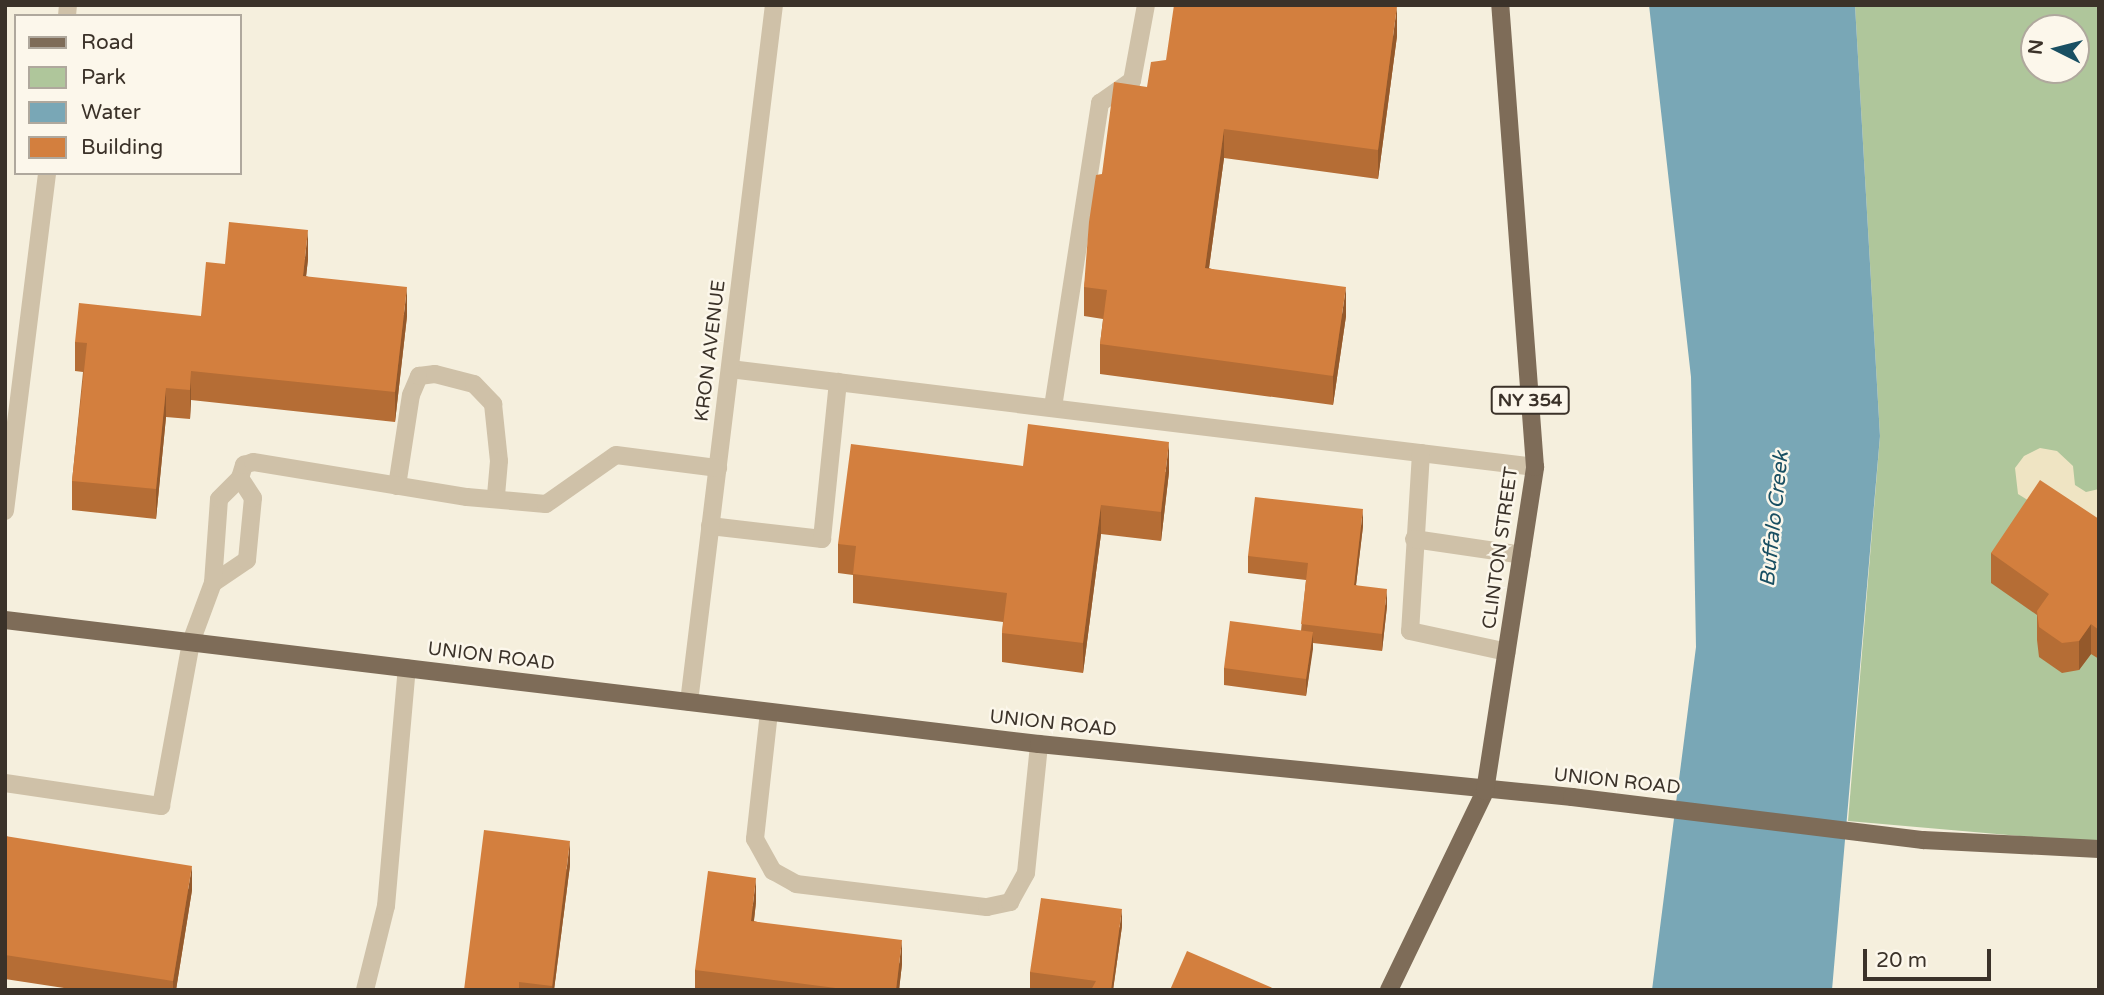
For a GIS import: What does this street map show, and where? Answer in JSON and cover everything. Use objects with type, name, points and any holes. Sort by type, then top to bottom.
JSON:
[{"type":"main road","name":"CLINTON STREET","points":[[1389,990],[1485,791],[1535,467],[1500,5]]},
{"type":"main road","name":"UNION ROAD","points":[[5,620],[1039,744],[1485,791],[1572,797],[1923,840],[2099,849]]},
{"type":"street","name":"KRON AVENUE","points":[[689,702],[774,5]]},
{"type":"street","points":[[1053,407],[1100,103],[1132,81],[1146,5]]},
{"type":"street","points":[[5,511],[47,175]]},
{"type":"street","points":[[730,369],[1053,407],[1283,440],[1535,467]]},
{"type":"street","points":[[397,486],[411,395],[419,376],[435,374],[474,384],[493,404],[499,461],[496,499]]},
{"type":"street","points":[[710,526],[822,539],[838,382]]},
{"type":"street","points":[[1421,453],[1410,631],[1507,652]]},
{"type":"street","points":[[5,783],[161,806],[191,642],[214,583],[219,499],[240,478],[244,465],[253,462],[397,486],[546,504],[616,455],[718,468]]},
{"type":"street","points":[[214,583],[247,560],[253,498],[240,478]]},
{"type":"street","points":[[1414,539],[1522,555]]},
{"type":"street","points":[[365,990],[386,906],[407,668]]},
{"type":"street","points":[[769,712],[755,839],[774,871],[796,884],[988,907],[1010,902],[1026,873],[1039,744]]},
{"type":"green space","points":[[1855,5],[2099,5],[2099,843],[1848,821],[1880,436]]},
{"type":"shaded area","points":[[2040,448],[2057,451],[2073,466],[2075,485],[2086,492],[2099,489],[2099,544],[2018,494],[2015,468],[2024,456]]},
{"type":"water","name":"Buffalo Creek","points":[[1649,5],[1855,5],[1880,436],[1832,990],[1652,990],[1696,647],[1691,377]]},
{"type":"building","points":[[1174,5],[1397,6],[1378,150],[1224,129],[1205,268],[1346,287],[1333,376],[1100,344],[1107,290],[1084,287],[1089,222],[1096,175],[1102,174],[1114,82],[1147,87],[1151,62],[1166,60]]},
{"type":"building","points":[[229,222],[308,230],[303,276],[407,287],[395,392],[191,371],[190,390],[166,388],[156,489],[72,481],[87,343],[75,342],[79,303],[201,316],[206,262],[225,264]]},
{"type":"building","points":[[1028,424],[1169,442],[1161,512],[1101,505],[1083,643],[1002,633],[1007,593],[853,574],[856,546],[838,544],[851,444],[1023,466]]},
{"type":"building","points":[[2040,480],[2099,519],[2099,630],[2091,624],[2079,641],[2062,643],[2039,627],[2037,611],[2049,594],[1991,553]]},
{"type":"building","points":[[1255,497],[1363,509],[1354,585],[1387,589],[1382,634],[1301,624],[1308,563],[1248,556]]},
{"type":"building","points":[[1230,621],[1313,632],[1306,679],[1224,668]]},
{"type":"building","points":[[484,830],[570,841],[552,986],[519,982],[519,990],[464,990]]},
{"type":"building","points":[[5,836],[192,866],[173,981],[5,955]]},
{"type":"building","points":[[708,871],[756,878],[751,921],[902,940],[896,990],[851,990],[695,970]]},
{"type":"building","points":[[1041,898],[1122,909],[1111,990],[1091,990],[1096,981],[1030,972]]},
{"type":"building","points":[[1187,951],[1277,990],[1170,990]]}]
